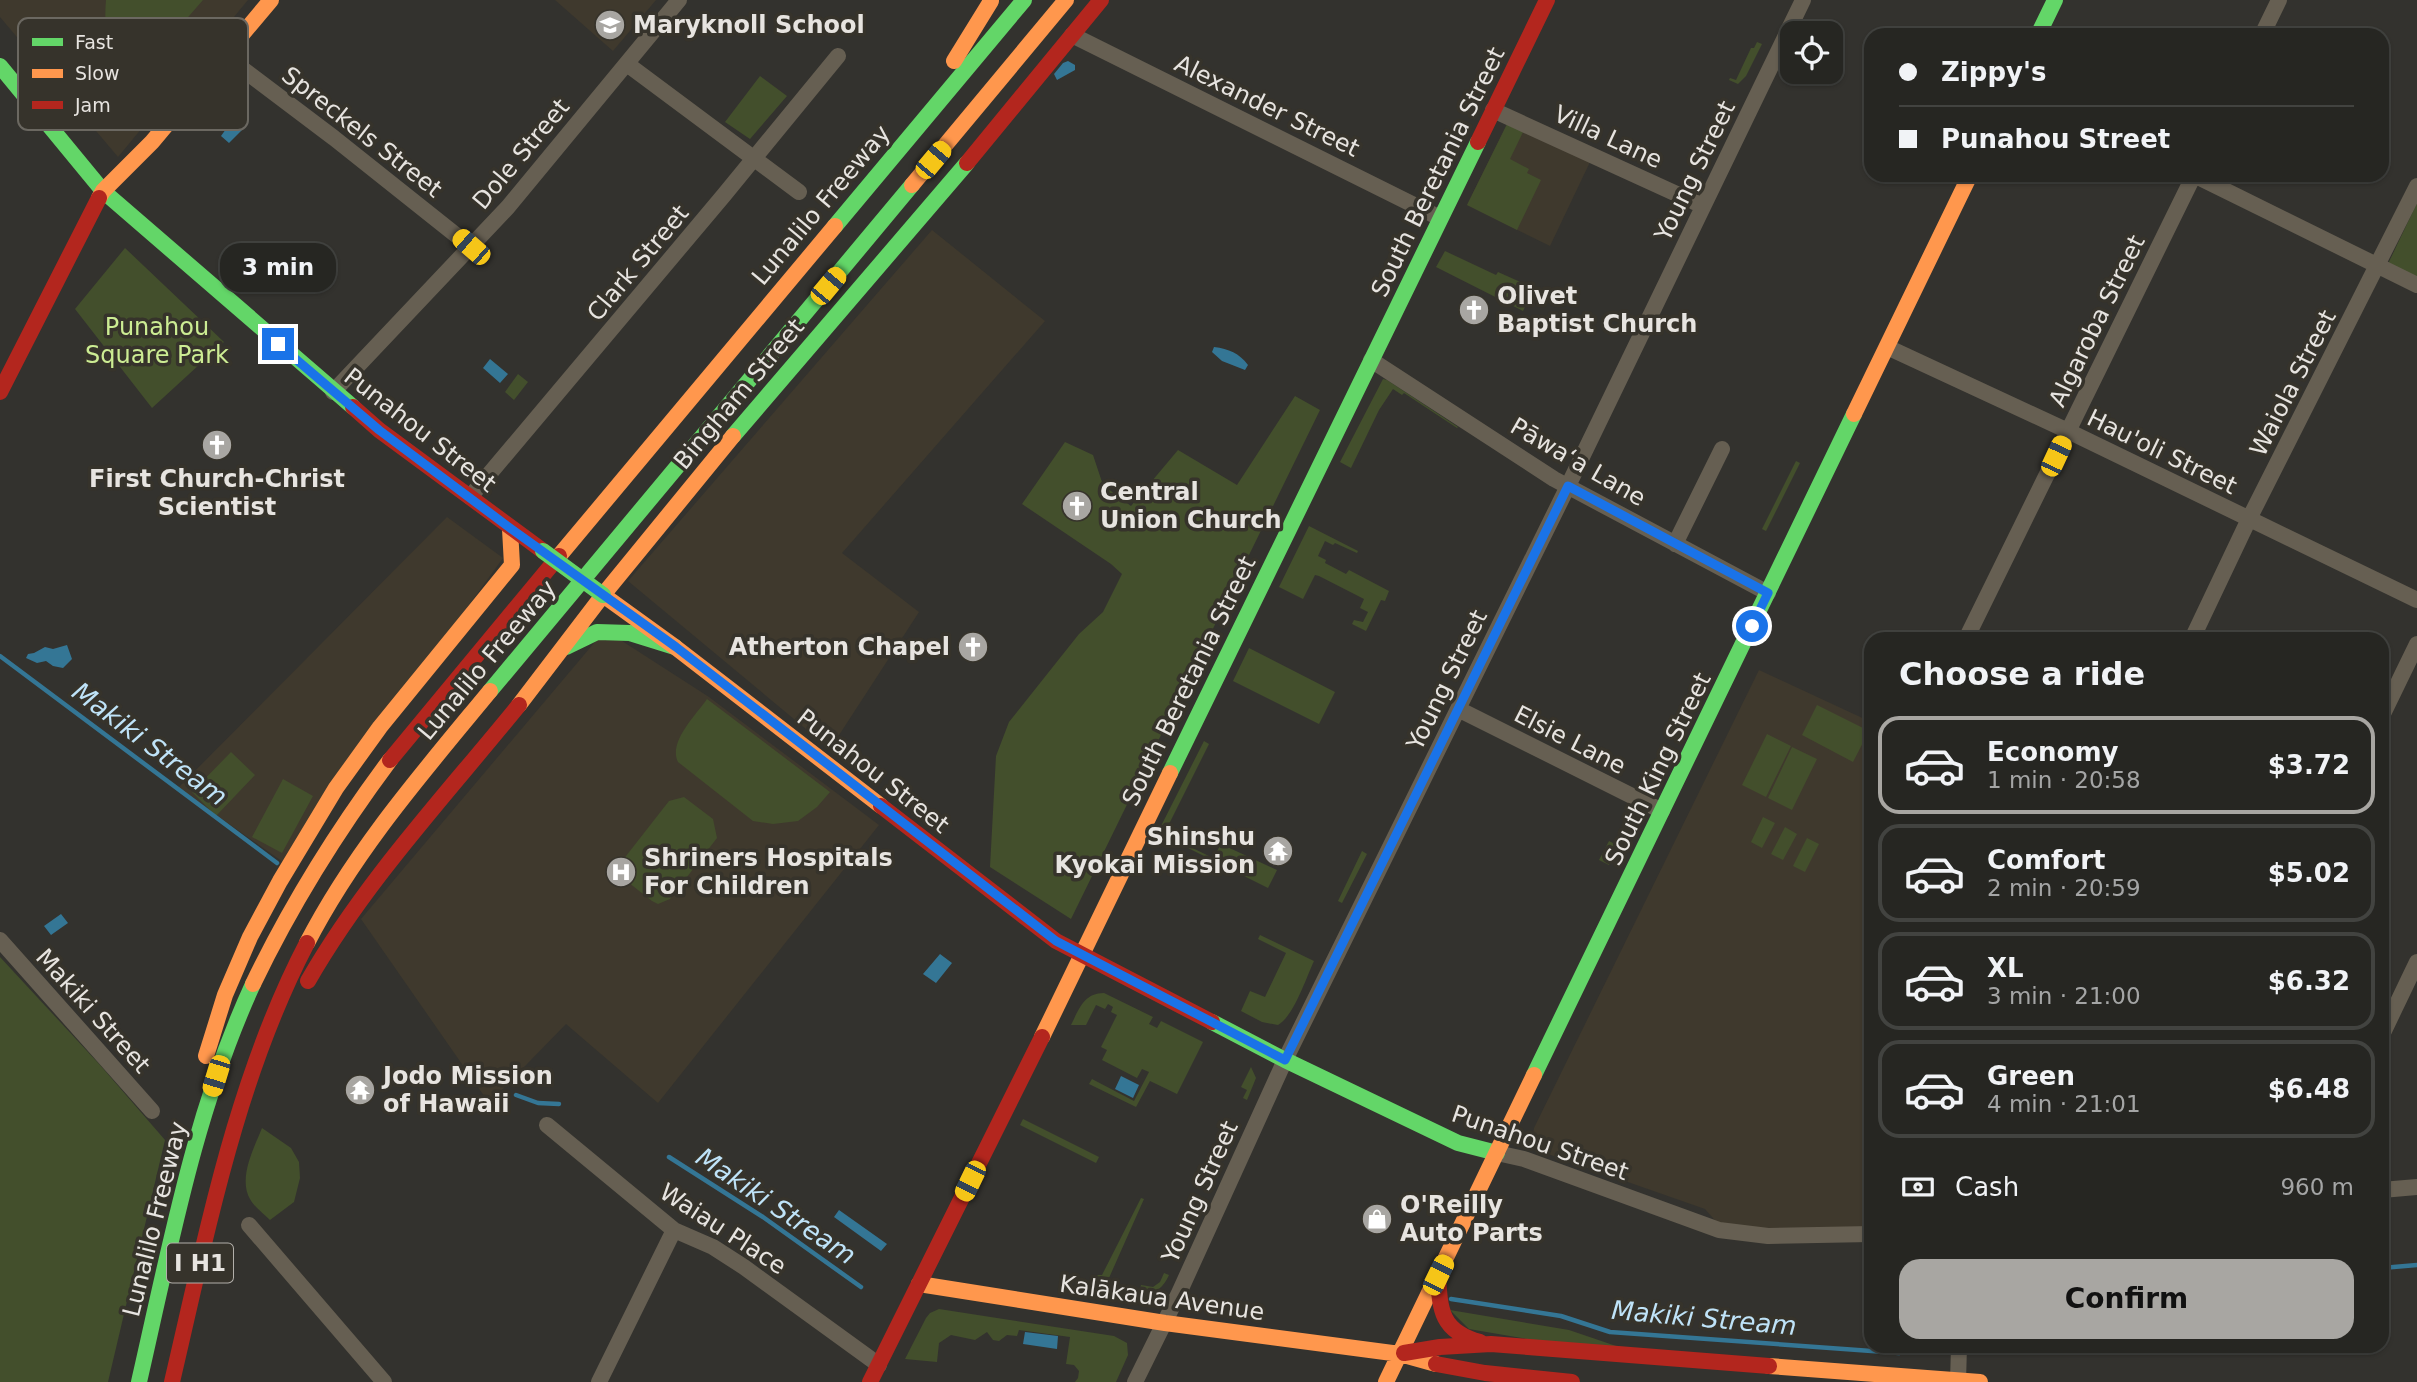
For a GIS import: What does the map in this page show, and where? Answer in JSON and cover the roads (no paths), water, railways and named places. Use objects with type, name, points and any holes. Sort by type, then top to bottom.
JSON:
[{"type":"main road","points":[[248,27],[271,0]]},
{"type":"main road","points":[[886,162],[964,46],[991,0]]},
{"type":"main road","name":"Lunalilo Freeway","points":[[139,1382],[190,1167],[216,1076],[251,989],[293,904],[344,823],[417,726],[1024,0]]},
{"type":"main road","name":"Lunalilo Freeway","points":[[172,1382],[228,1144],[260,1049],[281,997],[322,914],[348,871],[408,790],[1066,0]]},
{"type":"main road","name":"Bingham Street","points":[[228,1144],[299,998],[326,949],[378,874],[566,647],[603,595],[726,444],[991,135],[1101,0]]},
{"type":"main road","name":"South Beretania Street","points":[[870,1382],[1547,0]]},
{"type":"main road","points":[[2041,28],[2055,0]]},
{"type":"main road","name":"Punahou Street","points":[[0,66],[18,88]]},
{"type":"main road","name":"Punahou Street","points":[[53,130],[103,191],[379,430],[676,647],[1056,941],[1285,1060],[1458,1143],[1497,1153]]},
{"type":"main road","points":[[0,391],[103,191],[162,130]]},
{"type":"main road","name":"South King Street","points":[[1386,1382],[1967,182]]},
{"type":"main road","points":[[190,1167],[206,1055],[221,1002],[242,951],[282,875],[361,751],[477,613],[512,565],[510,528]]},
{"type":"main road","points":[[566,647],[597,632],[630,633],[676,647]]},
{"type":"main road","points":[[1438,1275],[1441,1312],[1449,1327],[1465,1339],[1491,1344]]},
{"type":"main road","name":"Kalākaua Avenue","points":[[919,1284],[1165,1323],[1399,1354],[1435,1365],[1496,1375],[1572,1382]]},
{"type":"main road","name":"Kalākaua Avenue","points":[[1399,1354],[1440,1347],[1491,1344],[1980,1382]]},
{"type":"main road","points":[[1445,1382],[1496,1375]]},
{"type":"street","name":"Dole Street","points":[[333,392],[508,207],[679,0]]},
{"type":"street","name":"Young Street","points":[[1135,1382],[1165,1323],[1285,1060],[1568,486],[1803,0]]},
{"type":"street","points":[[2265,28],[2279,0]]},
{"type":"street","name":"Alexander Street","points":[[1072,35],[1440,218]]},
{"type":"street","name":"Clark Street","points":[[470,497],[838,56]]},
{"type":"street","points":[[628,64],[799,192]]},
{"type":"street","name":"Spreckels Street","points":[[248,73],[471,247]]},
{"type":"street","name":"Villa Lane","points":[[1493,110],[1703,206]]},
{"type":"street","name":"Algaroba Street","points":[[1970,632],[2191,182]]},
{"type":"street","points":[[2208,182],[2417,285]]},
{"type":"street","name":"Waiola Street","points":[[2195,632],[2249,519],[2417,186]]},
{"type":"street","name":"Hau'oli Street","points":[[1887,347],[2068,431],[2417,600]]},
{"type":"street","name":"Pāwaʻa Lane","points":[[1371,360],[1568,486],[1768,593]]},
{"type":"street","points":[[1675,544],[1722,449]]},
{"type":"street","points":[[2389,702],[2417,644]]},
{"type":"street","name":"Elsie Lane","points":[[1458,709],[1662,811]]},
{"type":"street","name":"Makiki Street","points":[[0,940],[152,1111]]},
{"type":"street","points":[[2389,1020],[2417,962]]},
{"type":"street","name":"Waiau Place","points":[[547,1125],[674,1230],[724,1254],[879,1365]]},
{"type":"street","name":"Punahou Street","points":[[1497,1153],[1524,1159],[1718,1230],[1758,1235],[1864,1234]]},
{"type":"street","points":[[2389,1189],[2417,1187]]},
{"type":"street","points":[[249,1225],[384,1382]]},
{"type":"street","points":[[599,1382],[674,1230]]},
{"type":"street","points":[[1958,1381],[1959,1353]]},
{"type":"water","points":[[1068,61],[1075,65],[1075,70],[1057,80],[1054,74]]},
{"type":"water","points":[[225,130],[242,130],[229,143],[221,136]]},
{"type":"water","points":[[1214,347],[1237,355],[1248,365],[1245,370],[1222,361],[1212,352]]},
{"type":"water","points":[[490,359],[508,374],[500,383],[483,368]]},
{"type":"water","points":[[67,645],[72,659],[63,668],[46,661],[37,663],[26,658],[28,654],[45,647],[53,649]]},
{"type":"water","points":[[61,914],[68,923],[51,935],[44,926]]},
{"type":"water","points":[[940,954],[952,963],[936,983],[923,974]]},
{"type":"water","points":[[1121,1076],[1139,1085],[1133,1098],[1115,1089]]},
{"type":"water","points":[[839,1210],[887,1244],[881,1251],[834,1217]]},
{"type":"water","points":[[1025,1332],[1058,1336],[1057,1349],[1023,1344]]},
{"type":"waterway","name":"Makiki Stream","points":[[0,656],[277,863]]},
{"type":"waterway","name":"Makiki Stream","points":[[516,1095],[538,1103],[559,1104]]},
{"type":"waterway","name":"Makiki Stream","points":[[669,1157],[763,1217],[861,1287]]},
{"type":"waterway","name":"Makiki Stream","points":[[2389,1267],[2417,1265]]},
{"type":"waterway","name":"Makiki Stream","points":[[1451,1299],[1561,1316],[1610,1332],[1864,1350]]},
{"type":"place","name":"Maryknoll School","points":[[610,25]]},
{"type":"place","name":"Olivet Baptist Church","points":[[1474,310]]},
{"type":"place","name":"First Church-Christ Scientist","points":[[217,445]]},
{"type":"place","name":"Central Union Church","points":[[1077,506]]},
{"type":"place","name":"Atherton Chapel","points":[[973,647]]},
{"type":"place","name":"Shinshu Kyokai Mission","points":[[1278,851]]},
{"type":"place","name":"Shriners Hospitals For Children","points":[[621,872]]},
{"type":"place","name":"Jodo Mission of Hawaii","points":[[360,1090]]},
{"type":"place","name":"O'Reilly Auto Parts","points":[[1377,1219]]},
{"type":"park label","name":"Punahou Square Park","points":[[157,341]]}]
